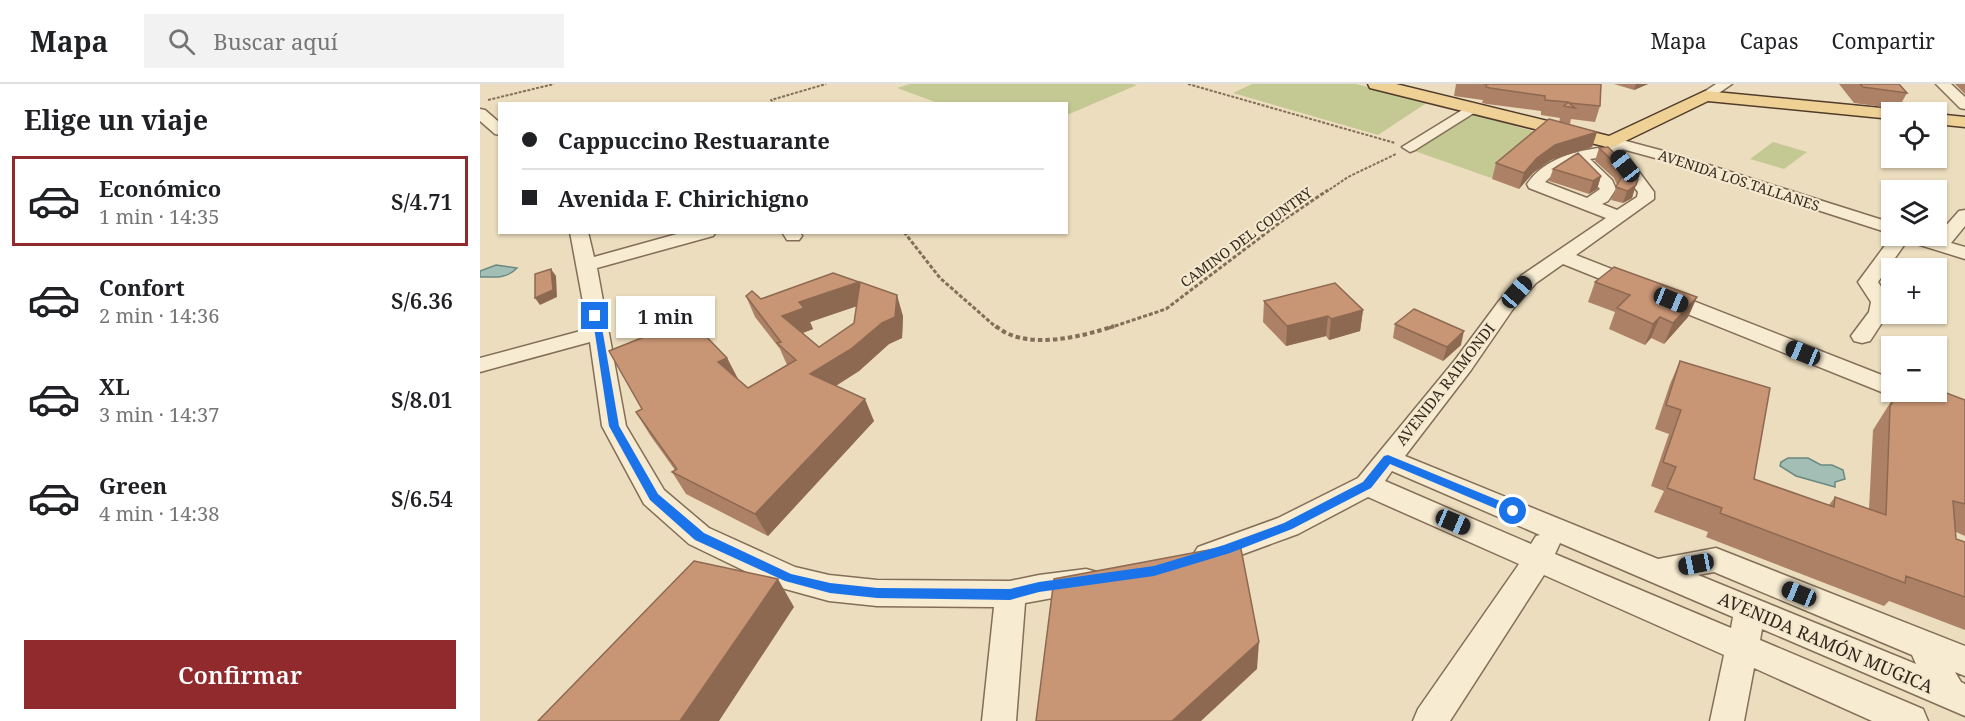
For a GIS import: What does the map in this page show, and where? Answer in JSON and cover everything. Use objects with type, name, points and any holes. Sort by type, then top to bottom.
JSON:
[{"type":"main road","name":"AVENIDA LOS TALLANES","points":[[1376,84],[1613,146]]},
{"type":"main road","points":[[1613,146],[1705,96],[1881,113]]},
{"type":"main road","points":[[1947,120],[1965,122]]},
{"type":"street","points":[[1705,96],[1725,84]]},
{"type":"street","points":[[1944,84],[1965,105]]},
{"type":"street","points":[[1410,147],[1472,108]]},
{"type":"street","points":[[480,113],[498,129]]},
{"type":"street","points":[[1613,146],[1550,169],[1535,184],[1619,217]]},
{"type":"street","name":"AVENIDA RAIMONDI","points":[[1367,485],[1528,279],[1645,199],[1646,192],[1613,146]]},
{"type":"street","name":"AVENIDA LOS TALLANES","points":[[1613,146],[1665,156],[1881,225]]},
{"type":"street","points":[[1579,157],[1606,184],[1608,189],[1602,197],[1588,205]]},
{"type":"street","points":[[1947,237],[1965,215]]},
{"type":"street","points":[[579,234],[587,265],[614,426],[654,497],[699,536],[789,578],[830,588],[877,593],[1010,594],[1039,587],[1114,577]]},
{"type":"street","points":[[587,265],[700,234]]},
{"type":"street","points":[[1862,336],[1879,312],[1881,302],[1868,282],[1894,246]]},
{"type":"street","points":[[1943,246],[1965,253]]},
{"type":"street","points":[[1560,256],[1881,384]]},
{"type":"street","points":[[480,364],[598,333]]},
{"type":"street","name":"AVENIDA RAMÓN MUGICA","points":[[1388,459],[1957,696]]},
{"type":"street","points":[[1185,562],[1288,526],[1367,485],[1911,721]]},
{"type":"street","points":[[1430,721],[1539,558],[1555,529]]},
{"type":"street","points":[[1657,571],[1716,560],[1965,661]]},
{"type":"street","points":[[999,721],[1000,680],[1009,624],[1010,594]]},
{"type":"street","points":[[1726,721],[1750,610]]},
{"type":"street","points":[[1923,645],[1957,696]]},
{"type":"path","points":[[480,102],[554,84]]},
{"type":"path","points":[[774,102],[771,100],[826,84]]},
{"type":"path","points":[[1188,84],[1410,147]]},
{"type":"path","name":"CAMINO DEL COUNTRY","points":[[906,234],[940,278],[1002,332],[1036,340],[1082,336],[1166,309],[1282,220],[1348,177],[1410,147]]},
{"type":"green space","points":[[910,84],[1137,85],[1068,115],[1068,102],[935,102],[897,88]]},
{"type":"green space","points":[[1252,84],[1356,84],[1428,102],[1378,135],[1233,93]]},
{"type":"green space","points":[[1469,113],[1543,134],[1491,178],[1409,149]]},
{"type":"green space","points":[[1773,142],[1807,152],[1784,169],[1750,159]]},
{"type":"water","points":[[496,265],[517,268],[505,276],[480,277],[480,271]]},
{"type":"water","points":[[1788,458],[1808,458],[1821,465],[1832,465],[1843,470],[1845,479],[1835,482],[1835,487],[1796,476],[1780,466],[1781,462]]},
{"type":"building","points":[[1487,84],[1601,84],[1600,106],[1569,103],[1575,108],[1564,106],[1568,102],[1545,100],[1545,96],[1490,88],[1486,87]]},
{"type":"building","points":[[1860,84],[1899,84],[1907,93],[1863,87]]},
{"type":"building","points":[[1549,119],[1597,132],[1555,145],[1537,158],[1524,173],[1496,163]]},
{"type":"building","points":[[1608,147],[1638,179],[1636,185],[1627,191],[1616,187],[1622,176],[1618,166],[1599,148]]},
{"type":"building","points":[[1578,153],[1601,176],[1593,181],[1553,169]]},
{"type":"building","points":[[1614,267],[1697,297],[1673,323],[1660,317],[1653,324],[1617,308],[1630,295],[1595,282]]},
{"type":"building","points":[[551,269],[553,290],[535,298],[535,274]]},
{"type":"building","points":[[833,273],[859,282],[799,302],[804,308],[782,316],[819,347],[854,323],[860,282],[897,295],[895,317],[882,323],[851,349],[810,374],[865,399],[755,514],[672,472],[677,469],[636,412],[642,409],[609,351],[689,319],[727,358],[718,362],[748,388],[796,360],[777,343],[781,342],[746,296],[752,291],[761,299]]},
{"type":"building","points":[[1335,283],[1363,310],[1331,319],[1328,316],[1287,326],[1264,301]]},
{"type":"building","points":[[1414,309],[1464,331],[1447,347],[1395,324]]},
{"type":"building","points":[[1680,361],[1770,388],[1754,479],[1834,507],[1835,497],[1886,515],[1890,406],[1893,402],[1947,402],[1947,393],[1965,400],[1965,504],[1953,501],[1956,539],[1965,542],[1965,597],[1906,576],[1905,583],[1720,513],[1722,508],[1667,488],[1676,467],[1663,462],[1681,410],[1666,405]]},
{"type":"building","points":[[1240,544],[1259,642],[1172,721],[1036,721],[1054,579]]},
{"type":"building","points":[[694,561],[778,579],[680,721],[538,721]]},
{"type":"route","points":[[595,316],[614,426],[654,497],[699,536],[789,578],[830,588],[877,593],[1010,594],[1039,587],[1154,571],[1226,549],[1288,526],[1367,485],[1388,459],[1513,511]]}]
